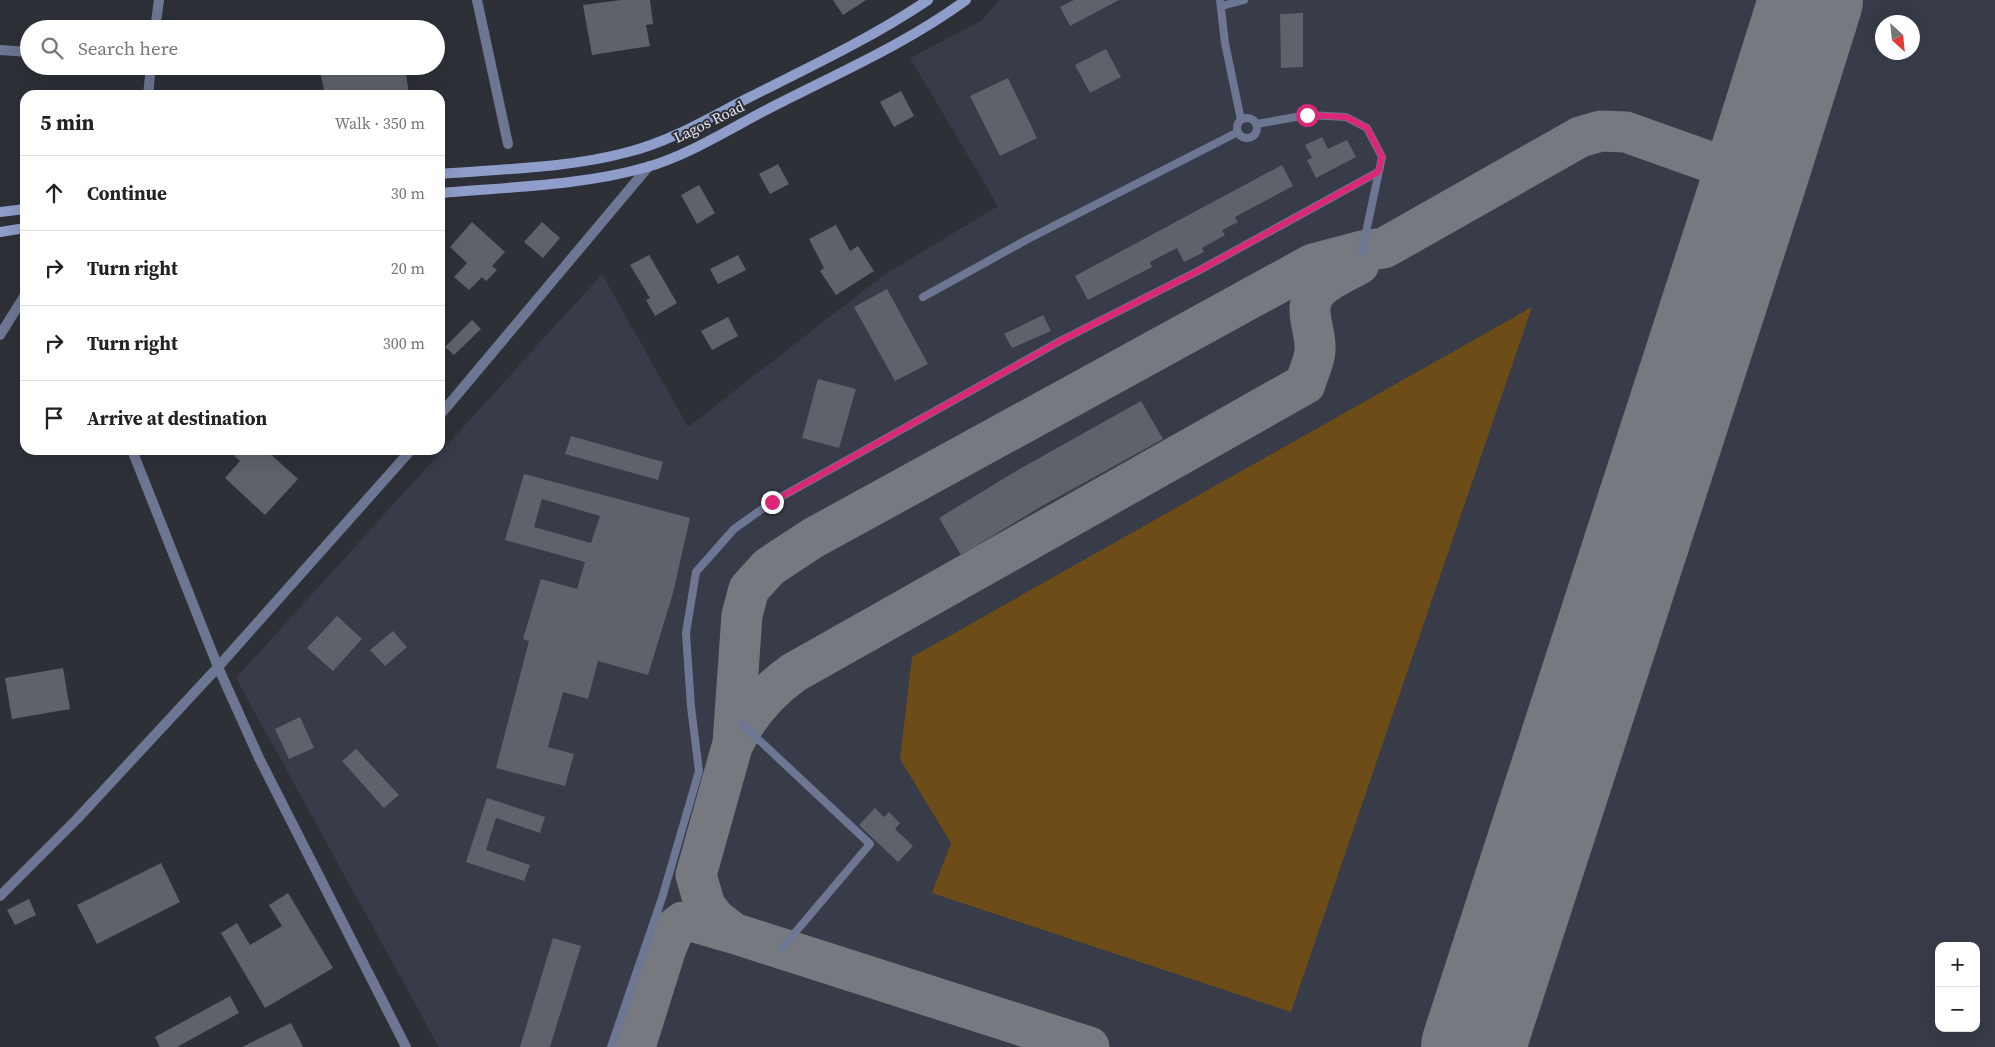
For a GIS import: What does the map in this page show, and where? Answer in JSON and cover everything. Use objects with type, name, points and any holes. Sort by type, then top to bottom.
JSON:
[{"type":"main road","name":"Lagos Road","points":[[445,174],[568,162],[628,152],[648,146],[702,121],[886,26],[928,0]]},
{"type":"main road","name":"Lagos Road","points":[[445,193],[591,178],[649,166],[694,147],[877,53],[947,14],[966,0]]},
{"type":"main road","points":[[0,212],[20,210]]},
{"type":"main road","points":[[0,232],[20,229]]},
{"type":"street","points":[[156,20],[159,0]]},
{"type":"street","points":[[477,0],[508,144]]},
{"type":"street","points":[[0,50],[20,51]]},
{"type":"street","points":[[148,90],[149,75]]},
{"type":"street","points":[[445,409],[649,166]]},
{"type":"street","points":[[0,334],[20,303]]},
{"type":"street","points":[[134,455],[218,666],[259,758],[406,1047]]},
{"type":"street","points":[[0,896],[76,819],[218,666],[407,455]]},
{"type":"lane","points":[[1244,0],[1221,3],[1225,42],[1241,120],[1237,127],[1238,132],[1244,138],[1249,138],[1256,133],[1257,124]]},
{"type":"lane","points":[[1257,124],[1307,115],[1346,117],[1367,128],[1382,157],[1362,251]]},
{"type":"lane","points":[[1241,120],[1250,118],[1257,124]]},
{"type":"lane","points":[[922,297],[1028,239],[1238,132]]},
{"type":"lane","points":[[611,1047],[662,898],[699,771],[690,707],[686,632],[696,572],[721,543],[734,529],[772,502],[1060,341],[1198,271],[1378,172]]},
{"type":"lane","points":[[742,724],[870,844],[782,948]]},
{"type":"shaded area","points":[[1000,0],[1995,0],[1995,1047],[439,1047],[236,678],[438,455],[445,455],[445,447],[602,274],[688,427],[881,277],[998,206],[910,58],[981,21]]},
{"type":"shaded area","points":[[1532,307],[1291,1012],[932,893],[951,843],[900,759],[912,657]]},
{"type":"building","points":[[621,0],[650,0],[653,24],[646,25],[650,46],[592,55],[583,5]]},
{"type":"building","points":[[833,0],[866,0],[843,15]]},
{"type":"building","points":[[1074,0],[1119,0],[1070,26],[1060,7]]},
{"type":"building","points":[[1303,13],[1303,67],[1281,68],[1280,14]]},
{"type":"building","points":[[1106,49],[1121,77],[1090,93],[1075,65]]},
{"type":"building","points":[[321,75],[406,75],[408,90],[324,90]]},
{"type":"building","points":[[1008,78],[1037,138],[1000,156],[970,96]]},
{"type":"building","points":[[901,91],[914,116],[894,127],[880,102]]},
{"type":"building","points":[[1322,137],[1328,149],[1347,140],[1356,157],[1316,178],[1307,160],[1312,158],[1305,145]]},
{"type":"building","points":[[778,164],[789,184],[770,194],[759,174]]},
{"type":"building","points":[[1282,165],[1293,186],[1235,217],[1238,222],[1222,230],[1225,235],[1202,248],[1204,252],[1184,262],[1177,248],[1150,262],[1152,267],[1088,300],[1075,276]]},
{"type":"building","points":[[699,185],[715,213],[697,224],[681,195]]},
{"type":"building","points":[[472,222],[505,252],[492,266],[497,270],[486,281],[482,277],[469,290],[454,277],[467,263],[450,247]]},
{"type":"building","points":[[542,222],[560,238],[543,258],[524,242]]},
{"type":"building","points":[[836,225],[850,251],[858,246],[874,271],[836,295],[820,271],[824,268],[809,239]]},
{"type":"building","points":[[649,255],[677,303],[655,316],[646,300],[650,298],[630,265]]},
{"type":"building","points":[[738,255],[746,270],[718,284],[710,269]]},
{"type":"building","points":[[887,289],[928,364],[895,381],[854,307]]},
{"type":"building","points":[[1043,315],[1051,331],[1012,348],[1004,334]]},
{"type":"building","points":[[728,317],[738,336],[712,350],[701,331]]},
{"type":"building","points":[[472,320],[481,329],[454,355],[445,347]]},
{"type":"building","points":[[818,379],[856,389],[839,448],[802,438]]},
{"type":"building","points":[[1141,401],[1163,439],[1042,506],[961,555],[939,518],[1016,471]]},
{"type":"building","points":[[571,436],[663,462],[658,480],[565,454]]},
{"type":"building","points":[[272,455],[298,479],[265,515],[225,478],[240,461],[234,456]]},
{"type":"building","points":[[524,474],[690,518],[673,593],[648,675],[598,661],[588,699],[563,692],[548,747],[574,754],[565,786],[496,768],[529,641],[523,639],[541,579],[577,589],[585,562],[505,540]],"holes":[[[542,499],[600,516],[591,543],[534,527]]]},
{"type":"building","points":[[337,616],[362,639],[333,671],[307,648]]},
{"type":"building","points":[[393,631],[407,647],[385,666],[370,650]]},
{"type":"building","points":[[63,668],[70,709],[12,719],[5,678]]},
{"type":"building","points":[[300,717],[314,748],[289,759],[275,729]]},
{"type":"building","points":[[356,749],[399,795],[384,808],[342,761]]},
{"type":"building","points":[[487,798],[545,817],[540,833],[496,818],[486,850],[530,865],[524,881],[466,862]]},
{"type":"building","points":[[875,808],[884,817],[889,812],[900,823],[895,829],[913,846],[898,862],[859,825]]},
{"type":"building","points":[[161,863],[180,902],[97,944],[77,905]]},
{"type":"building","points":[[288,893],[333,968],[265,1008],[221,933],[237,923],[250,945],[282,926],[269,905]]},
{"type":"building","points":[[29,899],[36,915],[15,925],[7,910]]},
{"type":"building","points":[[553,938],[581,946],[550,1047],[520,1047]]},
{"type":"building","points":[[230,996],[239,1013],[177,1047],[160,1047],[155,1037]]},
{"type":"building","points":[[291,1023],[303,1047],[242,1047]]},
{"type":"taxiway","points":[[1089,1047],[733,933],[715,919],[705,906],[696,875],[733,743],[742,615],[749,589],[769,567],[813,538],[1313,264],[1362,251],[1384,248],[1580,137],[1601,131],[1626,132],[1755,178]]},
{"type":"taxiway","points":[[734,742],[745,722],[759,704],[793,673],[1305,384],[1315,351],[1310,310],[1313,295],[1328,281],[1359,264]]},
{"type":"taxiway","points":[[635,1047],[666,948],[674,929],[683,922],[695,922],[733,933]]},
{"type":"taxiway","points":[[1475,1047],[1476,1038]]},
{"type":"runway","points":[[1473,1047],[1811,0]]},
{"type":"route","points":[[772,502],[1060,341],[1198,271],[1378,172],[1382,157],[1367,128],[1346,117],[1307,115]]}]
